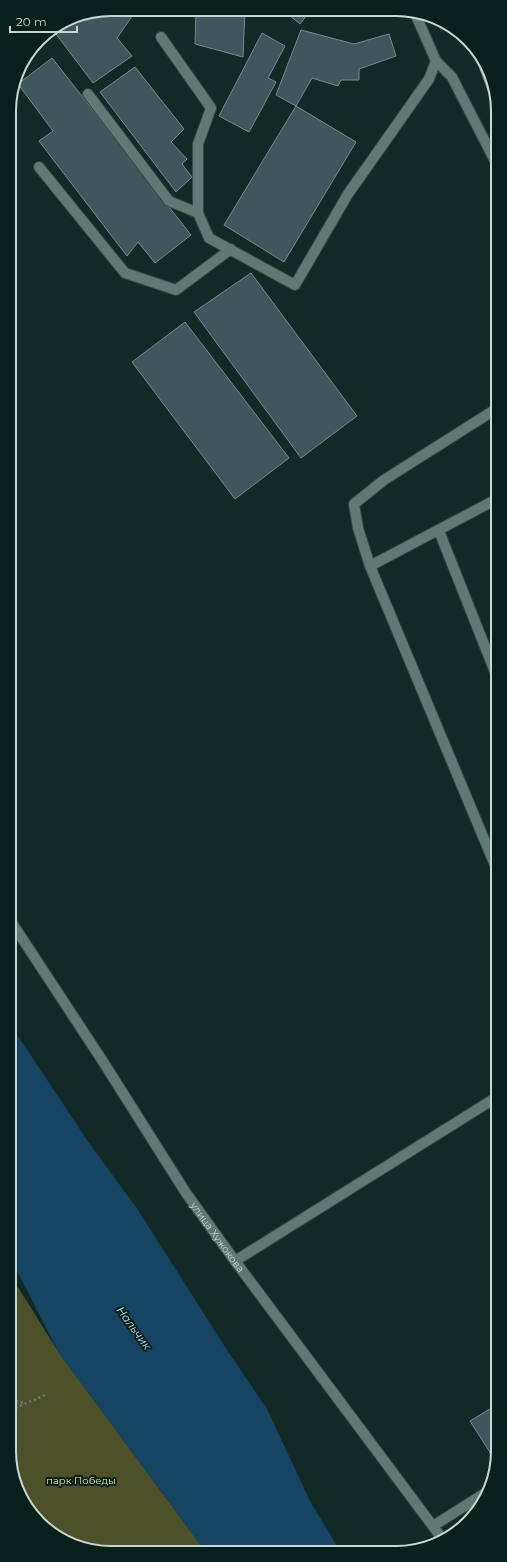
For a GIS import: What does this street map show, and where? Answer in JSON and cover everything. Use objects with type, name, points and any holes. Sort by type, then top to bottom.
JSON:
[{"type":"street","points":[[417,19],[436,61],[452,77],[491,153]]},
{"type":"street","points":[[161,37],[211,108],[198,144],[198,213],[209,238],[295,285],[348,194],[429,80],[436,61]]},
{"type":"street","points":[[88,94],[169,201],[198,213]]},
{"type":"street","points":[[39,167],[125,273],[176,290],[231,250]]},
{"type":"street","points":[[491,412],[384,480],[354,504],[358,528],[370,566],[491,856]]},
{"type":"street","points":[[370,566],[491,502]]},
{"type":"street","points":[[439,531],[491,662]]},
{"type":"street","name":"улица Хужокова","points":[[16,929],[186,1193],[440,1535]]},
{"type":"street","points":[[235,1261],[491,1101]]},
{"type":"street","points":[[433,1526],[478,1497]]},
{"type":"path","points":[[16,1408],[47,1394]]},
{"type":"path","points":[[16,1401],[25,1403]]},
{"type":"green space","name":"парк Победы","points":[[16,1284],[59,1353],[201,1546],[105,1546],[92,1544],[80,1541],[63,1533],[44,1518],[36,1509],[23,1487],[19,1476],[16,1457]]},
{"type":"water","name":"Нальчик","points":[[16,1033],[89,1143],[136,1207],[227,1350],[267,1409],[310,1501],[337,1546],[201,1546],[59,1353],[16,1269]]},
{"type":"building","points":[[105,16],[132,16],[117,38],[132,56],[93,83],[56,34],[75,23],[92,18]]},
{"type":"building","points":[[196,16],[245,16],[243,57],[195,44]]},
{"type":"building","points":[[290,16],[306,16],[300,24]]},
{"type":"building","points":[[301,30],[354,44],[389,34],[396,56],[359,69],[359,80],[341,80],[338,86],[312,78],[296,106],[276,95]]},
{"type":"building","points":[[262,33],[285,46],[268,78],[276,82],[249,132],[219,116]]},
{"type":"building","points":[[52,58],[191,235],[155,263],[138,242],[127,256],[39,141],[53,131],[19,86],[20,82]]},
{"type":"building","points":[[478,64],[486,80],[489,94]]},
{"type":"building","points":[[135,67],[184,129],[171,142],[187,159],[182,164],[192,177],[176,192],[100,92]]},
{"type":"building","points":[[296,106],[356,142],[284,262],[224,225]]},
{"type":"building","points":[[251,273],[357,416],[301,458],[194,312]]},
{"type":"building","points":[[185,322],[289,458],[235,499],[132,362]]},
{"type":"building","points":[[491,1408],[491,1454],[470,1421]]}]
